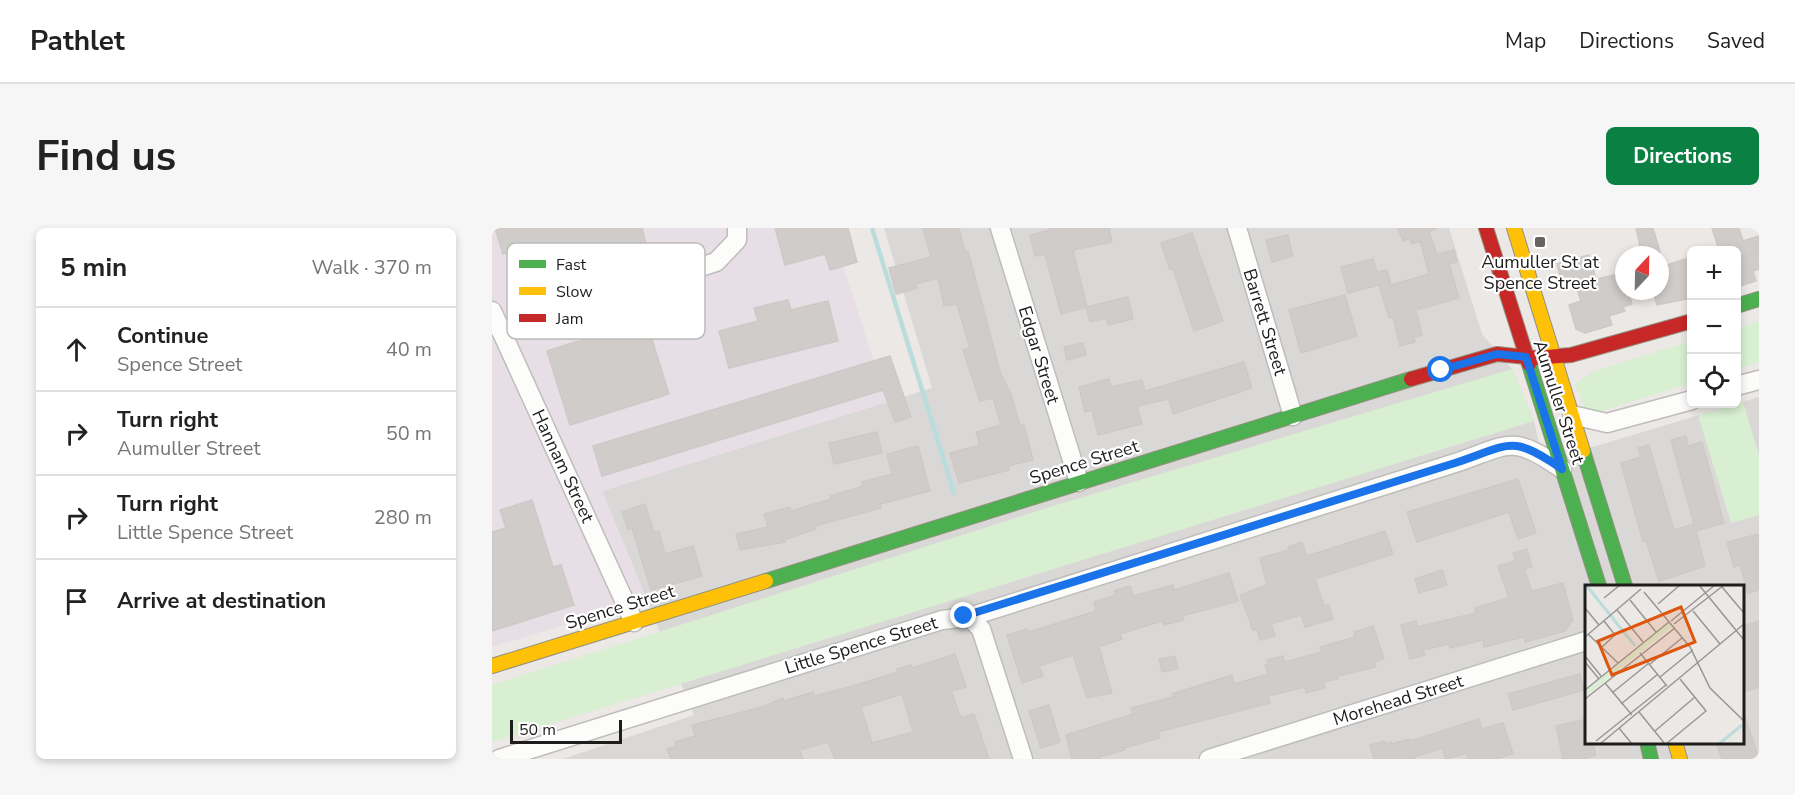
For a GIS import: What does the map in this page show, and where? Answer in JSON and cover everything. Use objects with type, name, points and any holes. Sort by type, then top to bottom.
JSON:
[{"type":"street","points":[[705,266],[716,262],[737,240],[737,228]]},
{"type":"street","name":"Edgar Street","points":[[999,228],[1079,482]]},
{"type":"street","name":"Barrett Street","points":[[1237,228],[1293,416]]},
{"type":"street","name":"Aumuller Street","points":[[1486,228],[1599,585]]},
{"type":"street","name":"Aumuller Street","points":[[1514,228],[1625,585]]},
{"type":"street","points":[[1741,305],[1759,299]]},
{"type":"street","name":"Hannam Street","points":[[492,311],[634,622]]},
{"type":"street","name":"Spence Street","points":[[492,666],[1497,354],[1555,357],[1627,341],[1687,323]]},
{"type":"street","points":[[501,331],[507,329]]},
{"type":"street","points":[[1741,385],[1759,380]]},
{"type":"street","points":[[1572,415],[1607,423],[1687,401]]},
{"type":"street","points":[[1586,458],[1592,440],[1607,423]]},
{"type":"street","name":"Little Spence Street","points":[[499,759],[942,620],[969,617],[1462,461],[1502,445],[1519,445],[1530,448],[1562,469]]},
{"type":"street","points":[[969,617],[981,629],[1023,759]]},
{"type":"street","name":"Morehead Street","points":[[1209,759],[1585,642]]},
{"type":"street","points":[[1648,744],[1652,759]]},
{"type":"street","points":[[1676,744],[1680,759]]},
{"type":"shaded area","points":[[492,228],[831,228],[887,402],[602,491],[647,600],[492,647]]},
{"type":"shaded area","points":[[884,228],[1449,228],[1482,334],[1512,369],[1534,421],[1543,462],[1722,408],[1741,408],[1741,402],[1759,397],[1759,759],[563,759],[694,715],[602,491],[932,388]]},
{"type":"green space","points":[[1759,321],[1759,362],[1741,368],[1741,354],[1741,327]]},
{"type":"green space","points":[[1687,342],[1687,384],[1588,415],[1575,384],[1594,371]]},
{"type":"green space","points":[[1512,369],[1534,421],[492,742],[492,685],[1053,506]]},
{"type":"green space","points":[[1743,402],[1759,455],[1759,515],[1731,523],[1698,415],[1722,408],[1741,408]]},
{"type":"building","points":[[495,228],[642,228],[646,243],[507,243],[507,253],[503,254]]},
{"type":"building","points":[[775,228],[848,228],[857,262],[830,270],[825,254],[785,265]]},
{"type":"building","points":[[923,228],[959,228],[965,252],[968,251],[1001,375],[1011,394],[1020,426],[1024,425],[1033,460],[1008,466],[1009,470],[959,483],[950,453],[980,445],[976,432],[1001,425],[993,398],[980,401],[963,350],[970,348],[957,304],[944,306],[938,278],[915,284],[917,288],[896,294],[889,268],[931,257]]},
{"type":"building","points":[[1049,228],[1109,228],[1112,242],[1073,250],[1087,307],[1061,314],[1045,254],[1035,256],[1030,235],[1050,230]]},
{"type":"building","points":[[1398,228],[1436,228],[1429,232],[1437,254],[1454,250],[1457,262],[1449,264],[1459,298],[1416,310],[1422,335],[1414,337],[1415,342],[1400,346],[1393,317],[1389,318],[1379,285],[1348,293],[1341,267],[1373,259],[1377,272],[1387,270],[1391,285],[1429,274],[1420,241],[1412,244],[1410,239],[1403,241]]},
{"type":"building","points":[[1636,228],[1653,228],[1658,246],[1640,246]]},
{"type":"building","points":[[1712,228],[1739,228],[1743,241],[1759,236],[1759,269],[1753,271],[1756,281],[1741,286],[1741,246],[1718,246]]},
{"type":"building","points":[[1192,233],[1223,321],[1194,331],[1173,269],[1170,270],[1161,243]]},
{"type":"building","points":[[1288,235],[1293,256],[1272,262],[1266,240]]},
{"type":"building","points":[[1589,255],[1596,279],[1615,275],[1615,300],[1631,300],[1632,304],[1623,307],[1625,311],[1609,316],[1612,325],[1585,333],[1576,329],[1569,305],[1581,301],[1574,280],[1562,283],[1557,264]]},
{"type":"building","points":[[1687,259],[1687,299],[1657,305],[1656,300],[1669,300],[1669,264]]},
{"type":"building","points":[[1345,295],[1357,336],[1301,353],[1289,310]]},
{"type":"building","points":[[1128,297],[1133,319],[1108,325],[1106,318],[1090,322],[1086,307]]},
{"type":"building","points":[[788,300],[791,310],[828,301],[838,341],[729,368],[719,331],[758,321],[754,308]]},
{"type":"building","points":[[585,339],[652,339],[669,394],[570,425],[547,351]]},
{"type":"building","points":[[1083,343],[1086,355],[1067,360],[1064,347]]},
{"type":"building","points":[[890,356],[911,417],[895,422],[883,390],[602,476],[593,446]]},
{"type":"building","points":[[1244,362],[1252,388],[1173,414],[1169,399],[1137,406],[1142,424],[1098,435],[1092,410],[1085,412],[1079,387],[1109,379],[1111,387],[1142,380],[1145,391]]},
{"type":"building","points":[[877,432],[882,453],[834,464],[829,443]]},
{"type":"building","points":[[1686,436],[1688,446],[1702,442],[1724,523],[1696,531],[1705,566],[1659,581],[1646,541],[1643,542],[1621,463],[1641,457],[1638,448],[1649,445],[1674,530],[1694,524],[1671,440]]},
{"type":"building","points":[[918,446],[930,491],[880,504],[881,508],[815,526],[816,529],[784,540],[785,542],[740,550],[736,534],[768,527],[764,514],[790,507],[791,511],[831,499],[830,496],[863,486],[862,482],[892,474],[887,454]]},
{"type":"building","points":[[1518,479],[1536,533],[1518,539],[1509,512],[1417,542],[1407,512]]},
{"type":"building","points":[[532,500],[553,567],[561,565],[574,605],[492,631],[492,532],[506,528],[500,510]]},
{"type":"building","points":[[645,504],[654,532],[659,531],[665,554],[693,546],[702,576],[651,590],[632,528],[628,530],[622,512]]},
{"type":"building","points":[[1385,531],[1393,554],[1315,579],[1324,606],[1329,605],[1333,619],[1305,627],[1301,615],[1271,624],[1275,636],[1260,640],[1257,629],[1253,630],[1240,595],[1267,585],[1260,558],[1289,550],[1288,547],[1302,542],[1307,556]]},
{"type":"building","points":[[1759,534],[1759,590],[1748,593],[1740,565],[1734,567],[1727,542]]},
{"type":"building","points":[[1527,549],[1532,567],[1524,569],[1532,591],[1563,583],[1573,620],[1565,631],[1525,642],[1524,637],[1484,647],[1483,640],[1450,648],[1449,644],[1423,650],[1425,655],[1410,659],[1401,625],[1416,621],[1417,627],[1476,613],[1475,608],[1509,598],[1498,566],[1516,561],[1513,553]]},
{"type":"building","points":[[1442,570],[1447,585],[1419,593],[1415,579]]},
{"type":"building","points":[[1229,573],[1238,601],[1182,616],[1184,620],[1164,625],[1162,621],[1120,634],[1122,639],[1099,647],[1112,693],[1087,698],[1073,655],[1039,666],[1043,676],[1022,683],[1007,635],[1027,629],[1029,632],[1096,611],[1094,602],[1116,595],[1114,591],[1130,586],[1133,596],[1173,585],[1174,590]]},
{"type":"building","points":[[1759,621],[1759,687],[1744,692],[1744,626]]},
{"type":"building","points":[[1373,626],[1384,659],[1374,662],[1376,667],[1323,682],[1325,688],[1306,693],[1305,687],[1268,696],[1270,703],[1158,732],[1160,738],[1124,748],[1125,750],[1100,757],[1100,759],[1072,759],[1066,735],[1133,714],[1131,708],[1173,697],[1172,694],[1232,675],[1234,684],[1268,674],[1265,665],[1269,665],[1267,660],[1283,656],[1284,661],[1289,661],[1321,652],[1320,647],[1355,637],[1354,632]]},
{"type":"building","points":[[955,654],[966,687],[951,691],[961,718],[974,714],[989,759],[835,759],[828,742],[800,750],[803,759],[671,759],[667,749],[676,746],[675,742],[695,736],[692,725],[762,707],[783,698],[784,701],[813,692],[814,696],[898,672],[897,669],[911,665],[912,668]],"holes":[[[902,694],[913,732],[872,743],[861,707]]]},
{"type":"building","points":[[1175,656],[1178,669],[1162,672],[1159,659]]},
{"type":"building","points":[[1580,674],[1584,690],[1513,710],[1508,694]]},
{"type":"building","points":[[1049,705],[1060,742],[1041,748],[1029,711]]},
{"type":"building","points":[[1745,716],[1759,759],[1722,759],[1717,744],[1744,744]]},
{"type":"building","points":[[1479,719],[1482,729],[1503,723],[1513,754],[1496,759],[1468,759],[1467,753],[1446,759],[1442,748],[1415,757],[1416,759],[1374,759],[1370,745],[1385,741],[1385,744],[1391,742],[1391,744],[1410,739],[1411,741]]},
{"type":"building","points":[[1585,719],[1585,744],[1593,744],[1596,755],[1584,759],[1563,759],[1556,726]]},
{"type":"waterway","points":[[872,228],[954,493]]},
{"type":"traffic: fast","points":[[1741,304],[1759,299]]},
{"type":"traffic: fast","points":[[1529,364],[1599,585]]},
{"type":"traffic: fast","points":[[766,581],[1411,379]]},
{"type":"traffic: fast","points":[[1583,451],[1625,585]]},
{"type":"traffic: fast","points":[[1647,744],[1651,759]]},
{"type":"traffic: slow","points":[[1514,228],[1583,451]]},
{"type":"traffic: slow","points":[[492,666],[766,581]]},
{"type":"traffic: slow","points":[[1676,744],[1680,759]]},
{"type":"traffic: jam","points":[[1486,228],[1529,364]]},
{"type":"traffic: jam","points":[[1411,379],[1497,354],[1535,358],[1571,355],[1687,322]]},
{"type":"place","name":"Aumuller St at Spence Street","points":[[1540,242]]},
{"type":"route","points":[[964,616],[969,617],[1455,463],[1502,445],[1510,444],[1530,448],[1562,469],[1526,357],[1497,354],[1441,370]]}]
